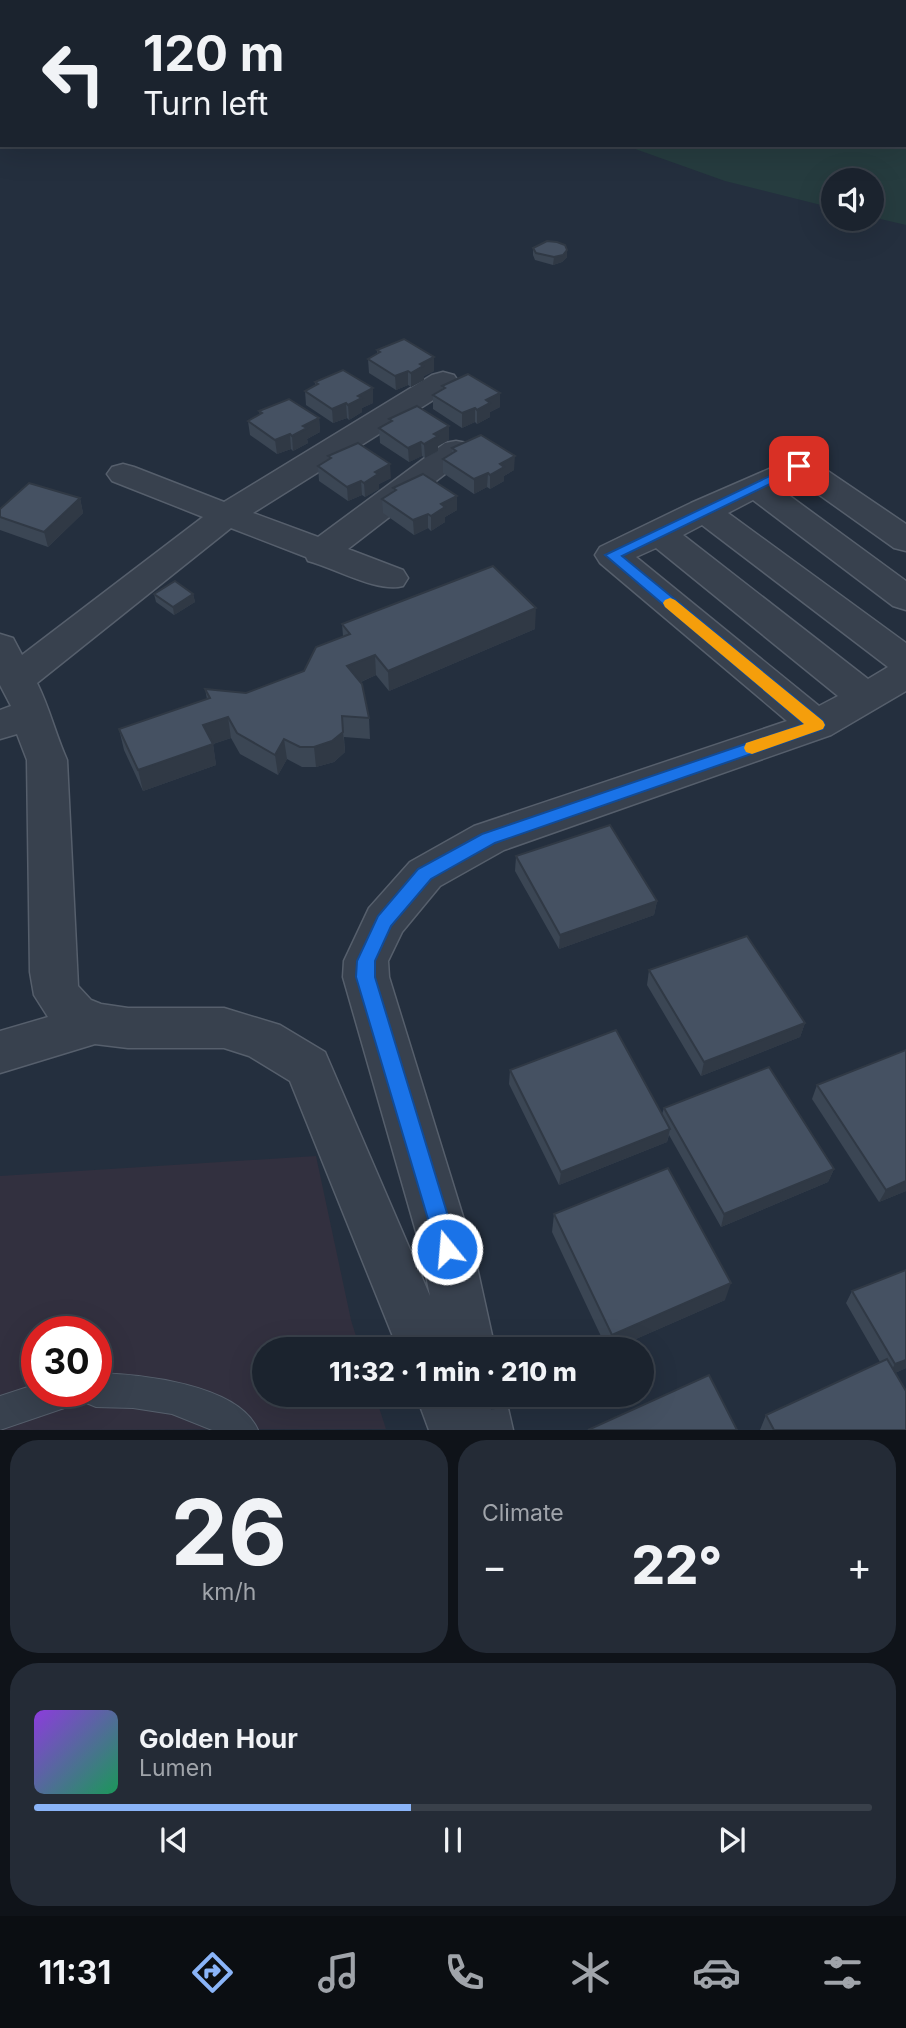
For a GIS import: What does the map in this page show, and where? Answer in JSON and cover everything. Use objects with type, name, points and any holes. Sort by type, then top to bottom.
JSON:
[{"type":"street","points":[[420,1337],[307,1067],[263,1040],[224,1028],[128,1028],[95,1024],[75,1014],[57,995],[53,972],[47,760],[36,733],[12,691],[226,515],[443,381]]},
{"type":"street","points":[[320,552],[456,450]]},
{"type":"street","points":[[817,725],[612,555],[799,466],[906,540]]},
{"type":"street","points":[[123,474],[391,578]]},
{"type":"street","points":[[755,486],[906,598]]},
{"type":"street","points":[[704,510],[906,662]]},
{"type":"street","points":[[659,533],[865,697]]},
{"type":"street","points":[[465,1337],[447,1249],[366,977],[366,961],[385,921],[425,874],[489,838],[817,725],[906,674]]},
{"type":"street","points":[[0,1052],[95,1024]]},
{"type":"street","points":[[449,1407],[458,1430]]},
{"type":"street","points":[[479,1407],[484,1430]]},
{"type":"lane","points":[[112,1391],[150,1392],[231,1420],[241,1430]]},
{"type":"lane","points":[[0,1413],[21,1406]]},
{"type":"shaded area","points":[[316,1156],[356,1337],[252,1337],[252,1407],[379,1407],[386,1429],[0,1430],[0,1176]]},
{"type":"green space","points":[[630,147],[906,147],[906,225],[884,220],[884,168],[821,168],[821,205],[725,181]]},
{"type":"building","points":[[547,241],[565,245],[567,250],[563,255],[554,257],[536,253],[533,248]]},
{"type":"building","points":[[404,339],[434,357],[420,364],[423,366],[411,373],[408,371],[395,376],[368,359],[380,352],[377,350]]},
{"type":"building","points":[[343,370],[373,388],[358,396],[362,398],[332,409],[305,391],[318,384],[315,382]]},
{"type":"building","points":[[468,374],[500,393],[486,400],[490,403],[477,410],[475,408],[462,413],[433,395],[445,388],[442,386]]},
{"type":"building","points":[[289,399],[319,418],[303,426],[307,428],[292,436],[290,434],[275,440],[248,421],[262,413],[259,411]]},
{"type":"building","points":[[417,406],[449,426],[434,434],[438,436],[424,444],[421,442],[408,448],[379,428],[392,421],[389,419]]},
{"type":"building","points":[[481,435],[515,456],[500,464],[504,467],[490,475],[488,473],[474,479],[443,459],[456,451],[452,448]]},
{"type":"building","points":[[358,443],[390,464],[375,472],[378,474],[364,483],[361,481],[347,487],[318,466],[331,458],[328,456]]},
{"type":"building","points":[[423,474],[457,496],[441,504],[445,507],[431,516],[428,514],[413,520],[382,499],[396,490],[393,488]]},
{"type":"building","points":[[29,483],[80,498],[44,532],[0,517],[0,509]]},
{"type":"building","points":[[493,566],[536,608],[388,671],[375,655],[347,666],[362,684],[369,718],[342,716],[343,732],[332,741],[314,747],[300,747],[284,739],[275,755],[237,733],[228,717],[203,725],[213,744],[138,770],[119,729],[210,698],[205,689],[246,693],[304,671],[316,647],[350,634],[342,624]]},
{"type":"building","points":[[175,581],[193,594],[173,607],[154,594]]},
{"type":"building","points":[[610,825],[657,901],[560,935],[516,856]]},
{"type":"building","points":[[747,936],[805,1023],[704,1062],[649,970]]},
{"type":"building","points":[[616,1030],[670,1129],[561,1172],[510,1070]]},
{"type":"building","points":[[906,1050],[906,1181],[886,1190],[817,1085]]},
{"type":"building","points":[[769,1067],[834,1169],[724,1214],[664,1108]]},
{"type":"building","points":[[668,1168],[731,1283],[612,1335],[554,1214]]},
{"type":"building","points":[[906,1270],[906,1360],[895,1364],[852,1291]]},
{"type":"building","points":[[887,1359],[906,1391],[906,1430],[774,1430],[766,1415]]},
{"type":"building","points":[[709,1375],[737,1430],[588,1430],[639,1407],[654,1407],[654,1400]]},
{"type":"slow traffic","points":[[670,603],[817,725],[752,748]]},
{"type":"route","points":[[447,1249],[372,1004],[366,977],[366,961],[385,921],[425,874],[489,838],[817,725],[612,555],[799,466]]}]
